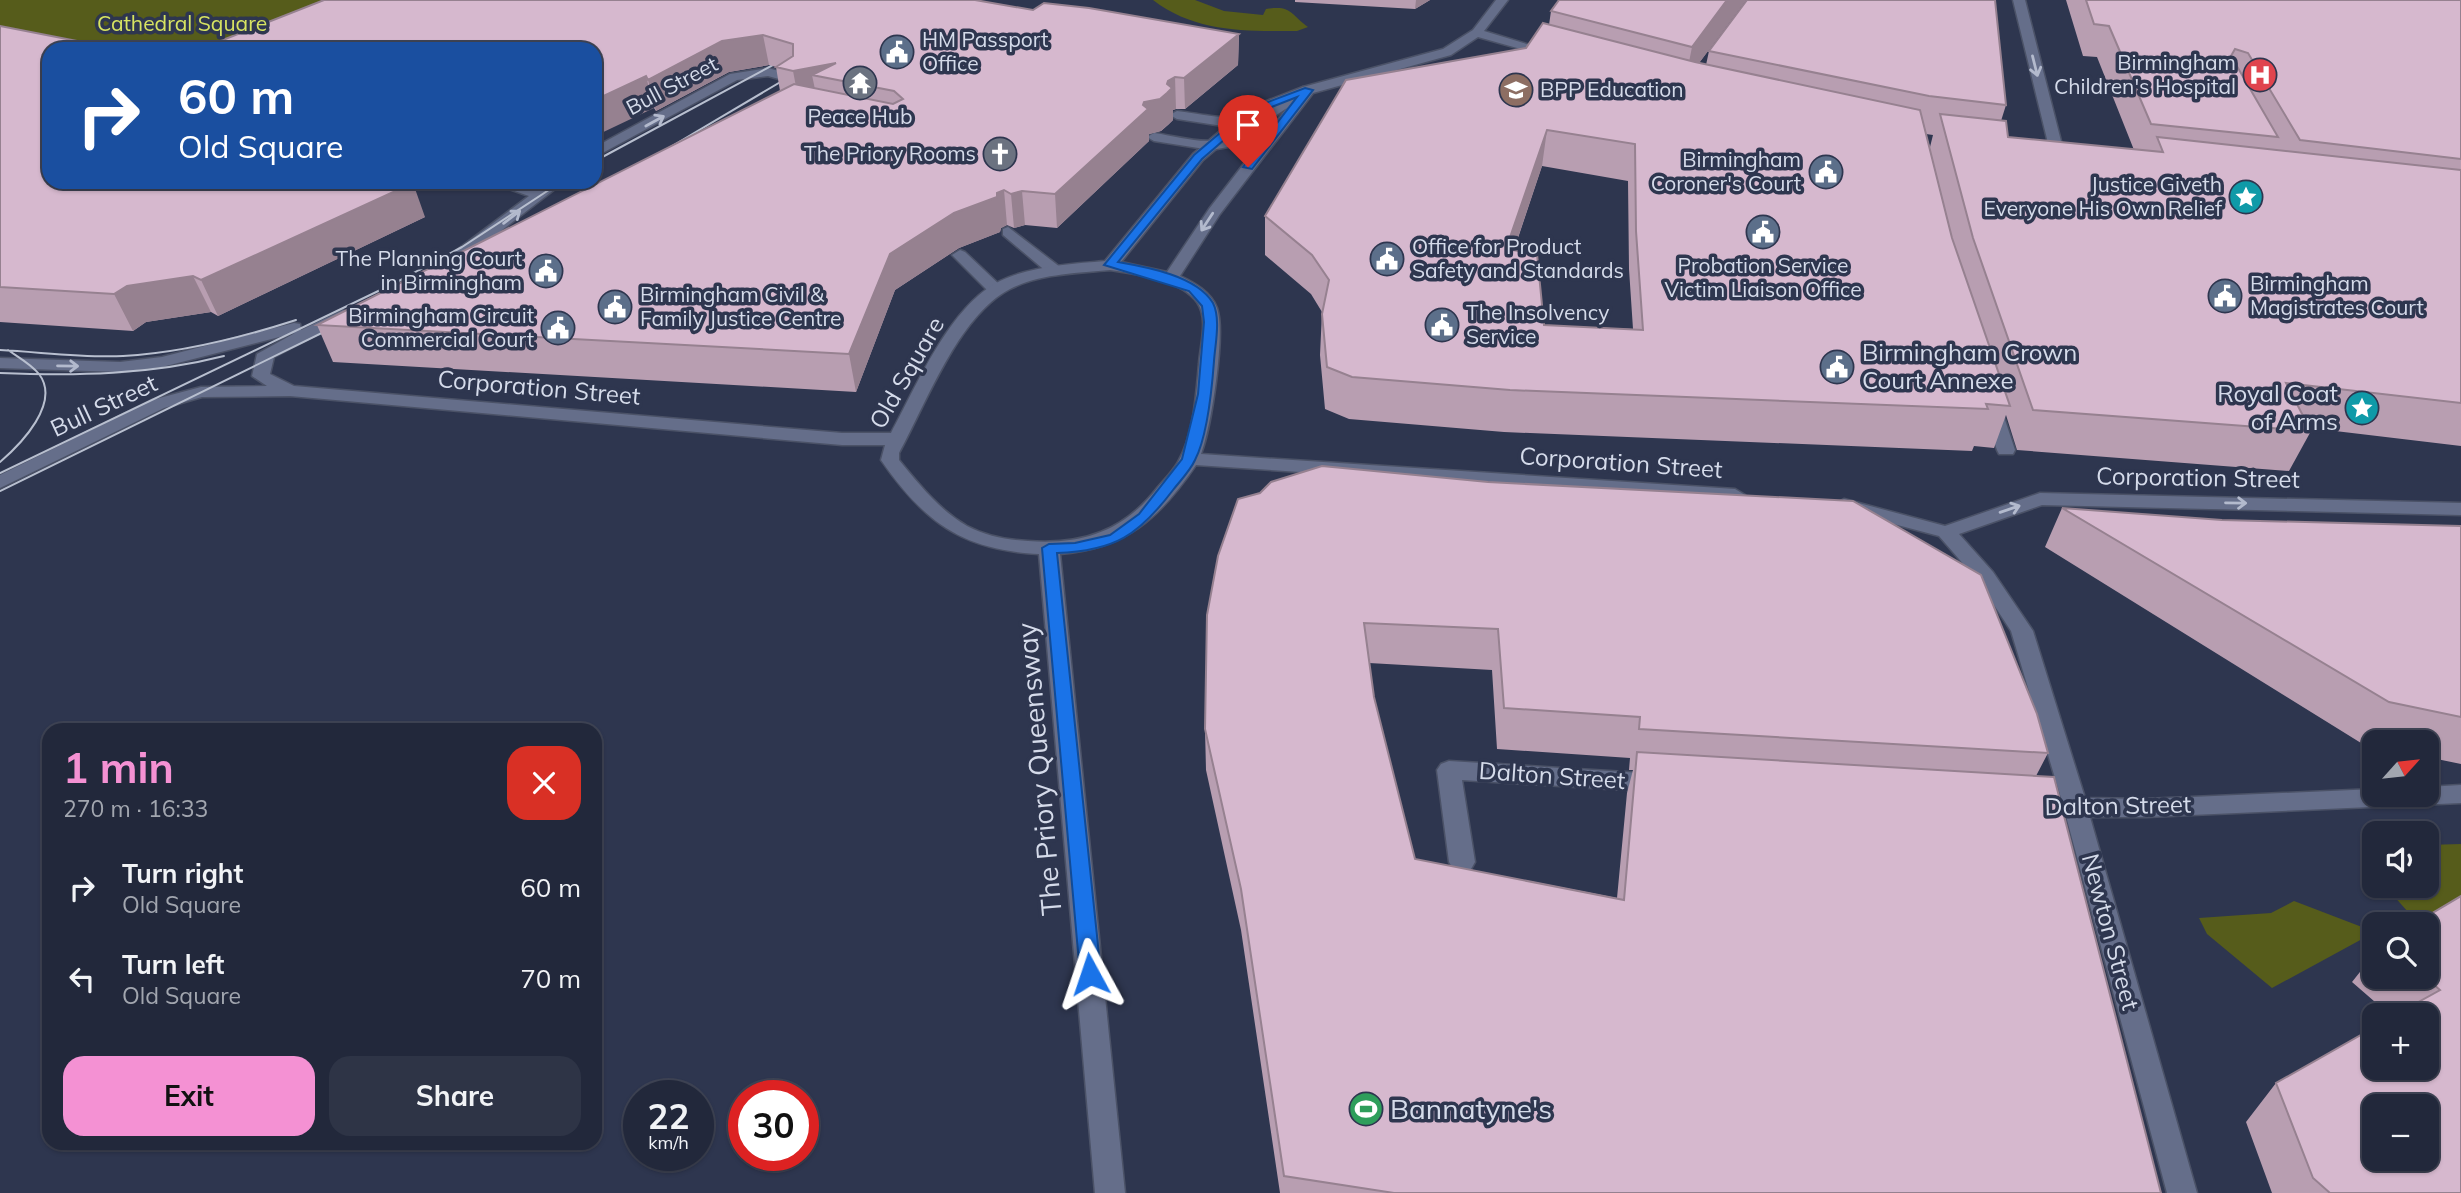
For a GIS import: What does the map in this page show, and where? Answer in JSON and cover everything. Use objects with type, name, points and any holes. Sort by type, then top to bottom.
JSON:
[{"type":"street","points":[[1110,265],[1198,157],[1251,112],[1308,90],[1447,52],[1477,33],[1502,0]]},
{"type":"street","points":[[2019,0],[2055,145],[2024,151],[2069,156]]},
{"type":"street","points":[[1477,33],[1572,61]]},
{"type":"street","name":"Bull Street","points":[[602,149],[747,73],[768,72],[793,79],[792,86],[775,96]]},
{"type":"street","points":[[1154,137],[1211,146],[1235,142],[1264,117],[1308,90]]},
{"type":"street","points":[[1170,280],[1214,212],[1308,90]]},
{"type":"street","points":[[1177,115],[1236,124],[1264,117]]},
{"type":"street","points":[[520,189],[540,195]]},
{"type":"street","points":[[505,240],[439,270],[548,189]]},
{"type":"street","points":[[1008,232],[1054,270]]},
{"type":"street","points":[[960,255],[996,290]]},
{"type":"street","name":"Old Square","points":[[1110,265],[1136,269],[1194,289],[1208,305],[1210,322],[1205,394],[1189,459],[1144,518],[1115,538],[1075,548],[1049,548],[997,543],[962,531],[925,505],[890,460],[894,446],[956,334],[996,290],[1054,270],[1110,265]]},
{"type":"street","points":[[0,363],[120,367],[162,362],[245,343],[353,310],[266,354],[261,376],[290,391]]},
{"type":"street","points":[[1984,384],[2006,450]]},
{"type":"street","name":"Bull Street","points":[[0,482],[158,404],[201,392],[233,391]]},
{"type":"street","name":"Corporation Street","points":[[233,391],[290,391],[842,439],[894,446]]},
{"type":"street","name":"Corporation Street","points":[[1189,459],[1752,497]]},
{"type":"street","name":"Corporation Street","points":[[1946,532],[2039,499],[2461,509]]},
{"type":"street","points":[[1820,501],[1946,532]]},
{"type":"street","name":"Newton Street","points":[[1946,532],[1986,577],[2022,631],[2077,809],[2182,1193]]},
{"type":"street","name":"The Priory Queensway","points":[[1049,548],[1110,1193]]},
{"type":"street","name":"Dalton Street","points":[[1462,862],[1449,770],[1684,785]]},
{"type":"street","name":"Dalton Street","points":[[2014,806],[2077,809],[2461,794]]},
{"type":"green space","name":"Cathedral Square","points":[[0,0],[364,0],[259,42],[86,42],[0,26]]},
{"type":"green space","points":[[1153,0],[1195,0],[1224,11],[1263,15],[1266,9],[1281,8],[1308,27],[1297,31],[1222,28],[1186,19]]},
{"type":"green space","points":[[2461,844],[2461,918],[2440,931],[2439,912],[2408,912],[2396,898],[2439,898],[2439,845]]},
{"type":"green space","points":[[2294,901],[2362,927],[2362,939],[2272,988],[2207,934],[2199,918],[2271,913]]},
{"type":"building","points":[[324,0],[975,0],[1033,10],[1044,3],[1089,8],[1239,34],[1184,78],[1175,77],[1168,81],[1167,84],[1172,88],[1167,93],[1160,99],[1144,102],[1143,105],[1148,109],[1055,194],[1022,191],[1011,194],[1004,190],[997,193],[997,197],[954,213],[890,254],[849,354],[317,325],[586,189],[602,189],[602,181],[794,84],[893,104],[903,99],[894,91],[812,75],[836,63],[793,71],[776,67],[793,56],[793,44],[763,35],[722,41],[648,80],[646,76],[602,97],[602,42],[218,42]]},
{"type":"building","points":[[1559,0],[1727,0],[1692,47],[1551,11]]},
{"type":"building","points":[[1747,0],[1995,0],[2006,105],[1929,96],[1709,51]]},
{"type":"building","name":"Birmingham Children's Hospital","points":[[2086,0],[2461,0],[2461,159],[2300,140],[2248,53],[2235,49],[2231,56],[2278,137],[2151,124],[2109,26],[2094,24]]},
{"type":"building","points":[[1543,23],[1695,62],[1920,110],[1952,238],[2010,406],[1986,404],[1988,409],[1510,390],[1352,377],[1327,367],[1322,314],[1329,280],[1312,255],[1265,216],[1346,80],[1526,48]],"holes":[[[1547,130],[1635,144],[1636,231],[1643,330],[1544,325],[1537,254],[1506,249]]]},
{"type":"building","points":[[0,26],[82,42],[42,42],[42,189],[400,189],[201,280],[193,276],[127,286],[114,294],[0,287]]},
{"type":"building","name":"Birmingham Magistrates Court","points":[[1940,114],[2006,121],[2008,137],[2163,152],[2157,137],[2461,170],[2461,403],[2286,383],[2311,431],[2033,410],[1973,238]]},
{"type":"building","points":[[1322,466],[1488,482],[1853,501],[1981,575],[2037,714],[2048,753],[1639,729],[1640,717],[1504,708],[1498,629],[1364,623],[1374,697],[1415,859],[1624,900],[1637,752],[2054,777],[2161,1193],[1394,1193],[1284,1176],[1241,889],[1205,729],[1207,615],[1218,556],[1238,499],[1260,493],[1271,482]]},
{"type":"building","points":[[2062,508],[2222,520],[2461,526],[2461,717],[2389,702]]},
{"type":"building","points":[[2461,896],[2461,1193],[2330,1193],[2313,1178],[2276,1083],[2362,1034],[2362,1080],[2439,1080],[2439,1003],[2417,1003],[2440,990],[2439,912],[2434,912]]},
{"type":"tram line","points":[[602,157],[786,58]]},
{"type":"tram line","points":[[662,152],[794,74]]},
{"type":"tram line","points":[[0,473],[397,282],[462,247],[550,189]]},
{"type":"tram line","points":[[9,351],[92,356],[167,352],[211,344],[296,320]]},
{"type":"tram line","points":[[0,491],[338,325]]},
{"type":"tram line","points":[[0,350],[9,351]]},
{"type":"tram line","points":[[9,351],[39,374]]},
{"type":"tram line","points":[[39,374],[141,371],[224,356]]},
{"type":"tram line","points":[[0,373],[39,374]]},
{"type":"tram line","points":[[0,462],[27,434],[42,410],[45,385],[39,374]]},
{"type":"place","name":"HM Passport Office","points":[[897,52]]},
{"type":"place","name":"Birmingham Children's Hospital","points":[[2260,75]]},
{"type":"place","name":"Peace Hub","points":[[860,83]]},
{"type":"place","name":"BPP Education","points":[[1516,90]]},
{"type":"place","name":"The Priory Rooms","points":[[1000,154]]},
{"type":"place","name":"Birmingham Coroner's Court","points":[[1826,172]]},
{"type":"place","name":"Justice Giveth Everyone His Own Relief","points":[[2246,197]]},
{"type":"place","name":"Probation Service Victim Liaison Office","points":[[1763,232]]},
{"type":"place","name":"Office for Product Safety and Standards","points":[[1387,259]]},
{"type":"place","name":"The Planning Court in Birmingham","points":[[546,271]]},
{"type":"place","name":"Birmingham Magistrates Court","points":[[2225,296]]},
{"type":"place","name":"Birmingham Civil & Family Justice Centre","points":[[615,307]]},
{"type":"place","name":"The Insolvency Service","points":[[1442,325]]},
{"type":"place","name":"Birmingham Circuit Commercial Court","points":[[558,328]]},
{"type":"place","name":"Birmingham Crown Court Annexe","points":[[1837,367]]},
{"type":"place","name":"Royal Coat of Arms","points":[[2362,408]]},
{"type":"place","name":"Bannatyne's","points":[[1366,1109]]},
{"type":"route","points":[[1090,974],[1049,548],[1075,548],[1115,538],[1144,518],[1189,459],[1205,394],[1210,322],[1208,305],[1194,289],[1136,269],[1110,265],[1198,157],[1251,112],[1308,90],[1248,167]]}]
